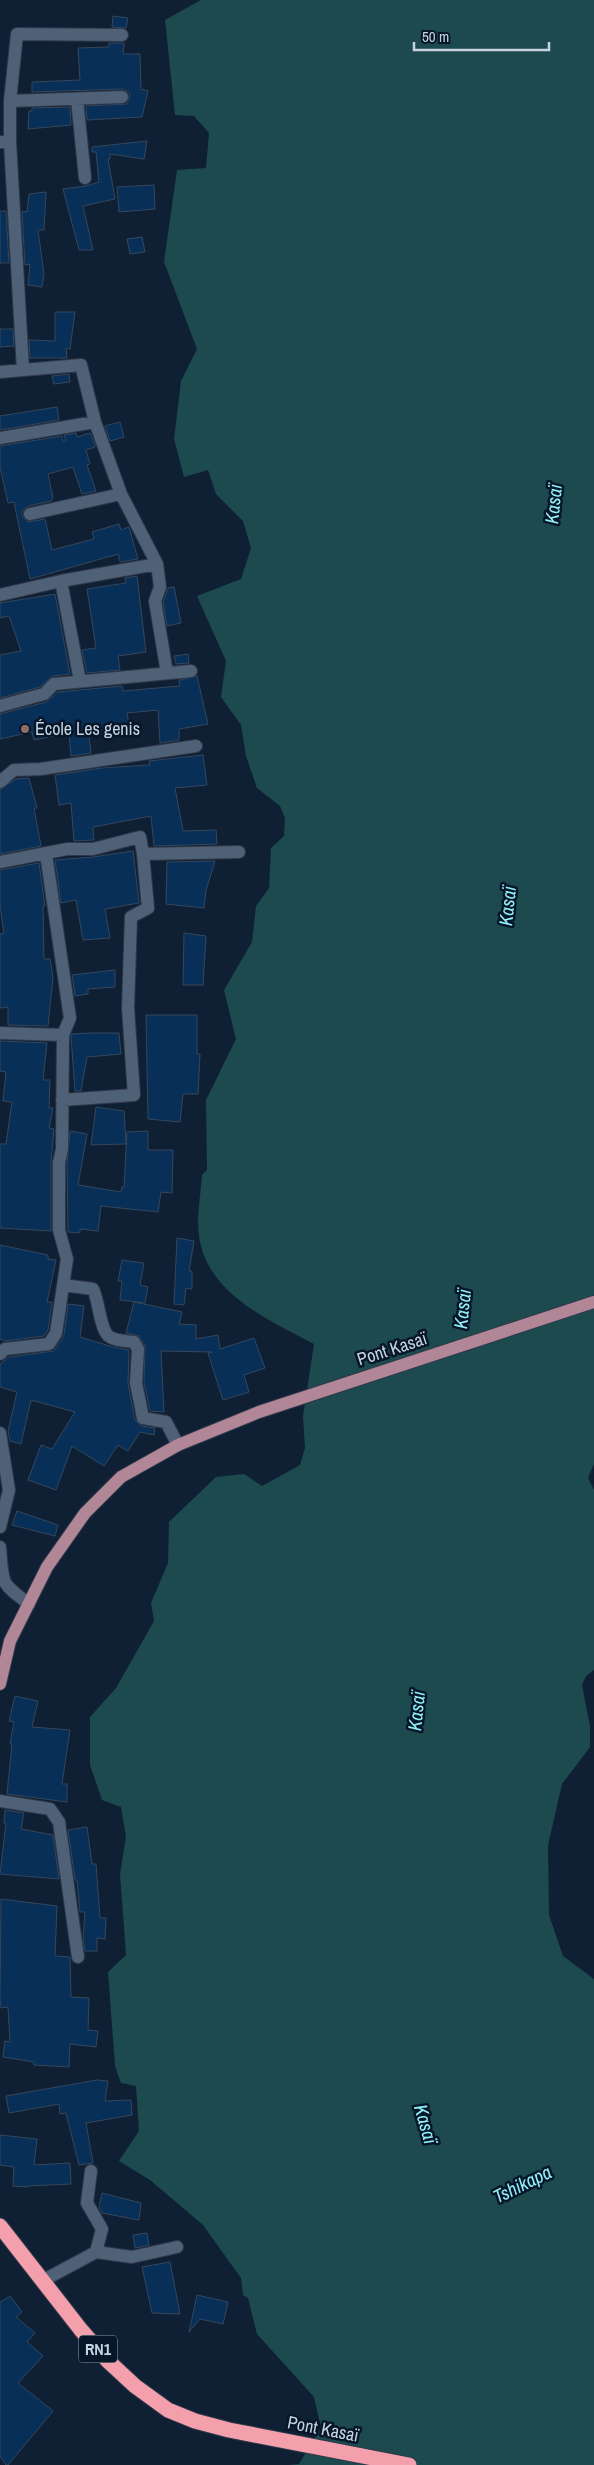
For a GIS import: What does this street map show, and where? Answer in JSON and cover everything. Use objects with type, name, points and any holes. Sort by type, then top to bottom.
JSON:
[{"type":"highway","name":"RN1","points":[[0,2226],[42,2281]]},
{"type":"highway","name":"Pont Kasaï","points":[[42,2281],[81,2330],[135,2386],[168,2410],[195,2421],[229,2430],[409,2465]]},
{"type":"main road","name":"Pont Kasaï","points":[[0,1683],[10,1642],[47,1567],[85,1513],[120,1477],[178,1445],[259,1412],[594,1302]]},
{"type":"street","points":[[23,370],[5,142],[17,34],[122,35]]},
{"type":"street","points":[[10,101],[122,98]]},
{"type":"street","points":[[77,99],[85,178]]},
{"type":"street","points":[[0,372],[81,365],[95,422],[121,494],[157,564],[160,587],[155,600],[167,673]]},
{"type":"street","points":[[0,438],[95,422]]},
{"type":"street","points":[[30,514],[121,494]]},
{"type":"street","points":[[0,595],[61,581],[157,564]]},
{"type":"street","points":[[61,581],[80,681]]},
{"type":"street","points":[[0,706],[44,694],[54,684],[191,671]]},
{"type":"street","points":[[0,782],[14,770],[41,769],[196,746]]},
{"type":"street","points":[[0,862],[68,849],[93,849],[140,837],[148,908],[131,917],[128,1008],[134,1095],[62,1100]]},
{"type":"street","points":[[143,854],[239,852]]},
{"type":"street","points":[[0,1354],[5,1349],[48,1344],[56,1333],[67,1259],[59,1230],[59,1162],[62,1149],[63,1035],[70,1018],[46,854]]},
{"type":"street","points":[[0,1033],[63,1035]]},
{"type":"street","points":[[63,1284],[93,1289],[97,1296],[104,1330],[110,1337],[134,1342],[138,1350],[136,1384],[143,1418],[166,1422],[178,1445]]},
{"type":"street","points":[[0,1433],[4,1491],[0,1527]]},
{"type":"street","points":[[0,1547],[2,1580],[6,1589],[29,1604]]},
{"type":"street","points":[[0,1801],[50,1809],[59,1822],[78,1957]]},
{"type":"street","points":[[91,2171],[87,2203],[102,2229],[96,2252]]},
{"type":"street","points":[[42,2281],[96,2252],[132,2257],[177,2247]]},
{"type":"water","points":[[201,0],[594,0],[594,1464],[588,1478],[594,1490],[594,1670],[586,1676],[582,1685],[590,1726],[590,1747],[562,1784],[548,1845],[549,1915],[563,1956],[594,1979],[594,2465],[289,2465],[299,2464],[321,2428],[314,2397],[257,2334],[248,2298],[243,2295],[241,2278],[203,2225],[150,2180],[119,2161],[139,2131],[136,2086],[121,2083],[115,2066],[108,1972],[126,1955],[120,1874],[126,1837],[121,1807],[102,1800],[90,1765],[90,1717],[116,1688],[154,1621],[151,1603],[168,1563],[169,1522],[216,1477],[244,1474],[262,1486],[300,1465],[305,1448],[303,1416],[314,1344],[260,1315],[227,1289],[214,1274],[204,1256],[198,1229],[202,1175],[207,1170],[206,1100],[236,1039],[224,990],[252,942],[256,906],[269,888],[271,848],[284,836],[285,818],[280,806],[257,788],[246,756],[241,725],[221,697],[226,661],[197,596],[241,579],[251,548],[243,521],[216,494],[208,470],[184,477],[174,439],[181,381],[197,349],[164,262],[177,170],[206,168],[209,133],[194,116],[175,115],[165,20]]},
{"type":"building","points":[[113,16],[128,18],[126,28],[112,27]]},
{"type":"building","points":[[109,43],[124,43],[123,54],[140,54],[141,89],[148,91],[142,117],[87,120],[86,106],[127,104],[130,96],[129,92],[122,89],[32,92],[32,82],[80,80],[78,48],[109,47]]},
{"type":"building","points":[[70,107],[71,125],[28,129],[29,111],[32,111],[32,108]]},
{"type":"building","points":[[147,141],[144,159],[110,154],[110,159],[108,159],[115,199],[83,206],[93,250],[79,250],[63,189],[99,182],[96,152],[92,152],[92,147]]},
{"type":"building","points":[[154,185],[155,209],[119,212],[117,187]]},
{"type":"building","points":[[46,192],[44,230],[38,230],[44,274],[42,287],[28,285],[30,264],[25,265],[22,211],[27,212],[29,194]]},
{"type":"building","points":[[0,211],[6,211],[9,263],[0,263]]},
{"type":"building","points":[[142,237],[145,252],[130,254],[127,239]]},
{"type":"building","points":[[55,312],[75,312],[70,349],[66,348],[67,358],[30,358],[29,340],[55,341]]},
{"type":"building","points":[[0,329],[13,329],[14,346],[0,347]]},
{"type":"building","points":[[69,374],[70,382],[54,384],[52,376]]},
{"type":"building","points":[[57,407],[59,420],[0,430],[0,416]]},
{"type":"building","points":[[120,422],[124,437],[110,441],[105,426]]},
{"type":"building","points":[[76,433],[77,437],[90,433],[95,445],[95,447],[86,450],[90,464],[87,465],[96,491],[82,494],[73,467],[48,474],[53,498],[51,501],[28,506],[22,511],[22,516],[28,522],[45,519],[52,550],[94,539],[92,532],[119,524],[121,530],[129,527],[138,559],[120,562],[118,554],[30,579],[14,502],[8,503],[0,467],[0,446],[62,436],[63,442],[66,441],[64,435]]},
{"type":"building","points":[[137,576],[146,652],[118,656],[120,670],[87,673],[82,650],[96,648],[87,589],[126,583],[125,578]]},
{"type":"building","points":[[174,587],[181,623],[167,626],[163,602],[168,588]]},
{"type":"building","points":[[55,594],[70,674],[53,676],[40,687],[0,698],[0,655],[21,651],[9,616],[0,618],[0,603]]},
{"type":"building","points":[[188,654],[189,663],[176,664],[174,656]]},
{"type":"building","points":[[197,676],[208,724],[179,729],[179,740],[160,743],[158,710],[127,713],[130,730],[89,736],[91,753],[71,756],[69,733],[34,740],[32,732],[0,739],[0,714],[46,702],[58,692],[122,686],[123,691],[180,686],[179,680]]},
{"type":"building","points":[[203,755],[207,785],[175,788],[183,831],[216,830],[217,844],[154,846],[151,816],[93,827],[94,840],[74,841],[71,803],[59,805],[55,775],[102,768],[150,765],[149,761]]},
{"type":"building","points":[[29,778],[37,808],[34,808],[41,846],[0,854],[0,790],[16,779]]},
{"type":"building","points":[[133,851],[139,903],[105,909],[110,938],[83,940],[76,900],[61,903],[55,860]]},
{"type":"building","points":[[215,861],[206,890],[204,908],[166,904],[167,862]]},
{"type":"building","points":[[39,863],[45,906],[43,906],[44,959],[50,959],[53,977],[48,1026],[8,1025],[8,1007],[0,1008],[0,934],[4,933],[0,905],[0,870]]},
{"type":"building","points":[[184,933],[206,936],[203,985],[183,985]]},
{"type":"building","points":[[115,970],[115,987],[88,989],[88,994],[75,996],[72,975]]},
{"type":"building","points":[[146,1015],[197,1015],[197,1054],[200,1054],[198,1094],[183,1094],[180,1122],[148,1119]]},
{"type":"building","points":[[119,1033],[121,1054],[87,1057],[81,1091],[75,1091],[71,1036],[72,1034]]},
{"type":"building","points":[[0,1041],[47,1043],[43,1080],[50,1080],[49,1108],[53,1108],[49,1128],[54,1129],[51,1162],[51,1231],[0,1228],[0,1144],[6,1144],[12,1102],[3,1101],[6,1072],[0,1071]]},
{"type":"building","points":[[96,1107],[124,1111],[126,1144],[91,1145]]},
{"type":"building","points":[[70,1131],[87,1134],[78,1185],[121,1192],[122,1187],[124,1187],[127,1132],[148,1131],[148,1150],[173,1150],[172,1193],[161,1192],[158,1212],[101,1206],[98,1231],[80,1229],[80,1233],[68,1232],[67,1163]]},
{"type":"building","points":[[177,1238],[194,1241],[189,1271],[192,1271],[192,1289],[186,1288],[184,1305],[174,1304]]},
{"type":"building","points":[[0,1245],[48,1255],[48,1259],[56,1260],[47,1302],[52,1302],[48,1330],[44,1336],[5,1341],[0,1339]]},
{"type":"building","points":[[122,1260],[144,1263],[140,1285],[148,1287],[145,1303],[120,1300],[122,1281],[118,1281]]},
{"type":"building","points":[[134,1302],[182,1312],[179,1324],[196,1325],[196,1339],[218,1335],[220,1349],[254,1338],[265,1368],[244,1375],[249,1392],[223,1400],[208,1353],[212,1352],[161,1351],[164,1412],[150,1411],[144,1382],[145,1345],[139,1336],[126,1333]]},
{"type":"building","points":[[68,1304],[84,1306],[80,1337],[129,1350],[128,1384],[135,1420],[141,1426],[155,1428],[154,1435],[140,1432],[128,1451],[118,1445],[104,1466],[72,1446],[56,1490],[28,1480],[41,1445],[52,1449],[75,1412],[31,1400],[21,1444],[10,1441],[8,1431],[17,1392],[0,1387],[0,1364],[9,1357],[54,1351],[64,1335]]},
{"type":"building","points":[[17,1511],[58,1525],[55,1536],[12,1525]]},
{"type":"building","points":[[15,1696],[38,1701],[32,1727],[70,1730],[62,1784],[67,1784],[67,1802],[7,1794],[12,1744],[10,1744],[14,1722],[9,1721]]},
{"type":"building","points":[[5,1810],[24,1813],[21,1829],[53,1835],[59,1879],[0,1874],[6,1823],[4,1823]]},
{"type":"building","points":[[87,1827],[92,1864],[96,1864],[100,1918],[106,1918],[105,1939],[97,1938],[97,1951],[85,1951],[83,1938],[85,1912],[80,1912],[77,1880],[75,1880],[68,1830]]},
{"type":"building","points":[[1,1899],[57,1906],[55,1956],[70,1957],[71,1997],[89,1998],[88,2030],[98,2031],[96,2047],[70,2044],[69,2067],[34,2065],[34,2062],[3,2057],[5,2041],[10,2042],[8,2007],[1,2008],[0,2000]]},
{"type":"building","points":[[97,2080],[108,2081],[105,2101],[131,2100],[132,2115],[86,2123],[93,2163],[79,2165],[66,2113],[60,2114],[59,2104],[9,2113],[6,2096]]},
{"type":"building","points":[[0,2135],[37,2139],[34,2165],[70,2163],[71,2184],[28,2187],[13,2186],[14,2167],[0,2165]]},
{"type":"building","points":[[102,2193],[141,2203],[139,2220],[102,2213],[99,2207]]},
{"type":"building","points":[[147,2233],[149,2245],[135,2248],[133,2235]]},
{"type":"building","points":[[170,2262],[180,2314],[152,2313],[142,2267]]},
{"type":"building","points":[[197,2295],[228,2302],[223,2324],[200,2319],[189,2332]]},
{"type":"building","points":[[10,2296],[22,2312],[16,2317],[35,2333],[27,2342],[43,2356],[18,2383],[53,2411],[8,2465],[6,2465],[0,2456],[0,2302]]},
{"type":"place","name":"École Les genis","points":[[25,729]]},
{"type":"water label","name":"Kasaï","points":[[553,504]]},
{"type":"water label","name":"Kasaï","points":[[507,906]]},
{"type":"water label","name":"Kasaï","points":[[462,1309]]},
{"type":"water label","name":"Kasaï","points":[[416,1711]]},
{"type":"water label","name":"Kasaï","points":[[426,2124]]},
{"type":"water label","name":"Tshikapa","points":[[522,2184]]}]
